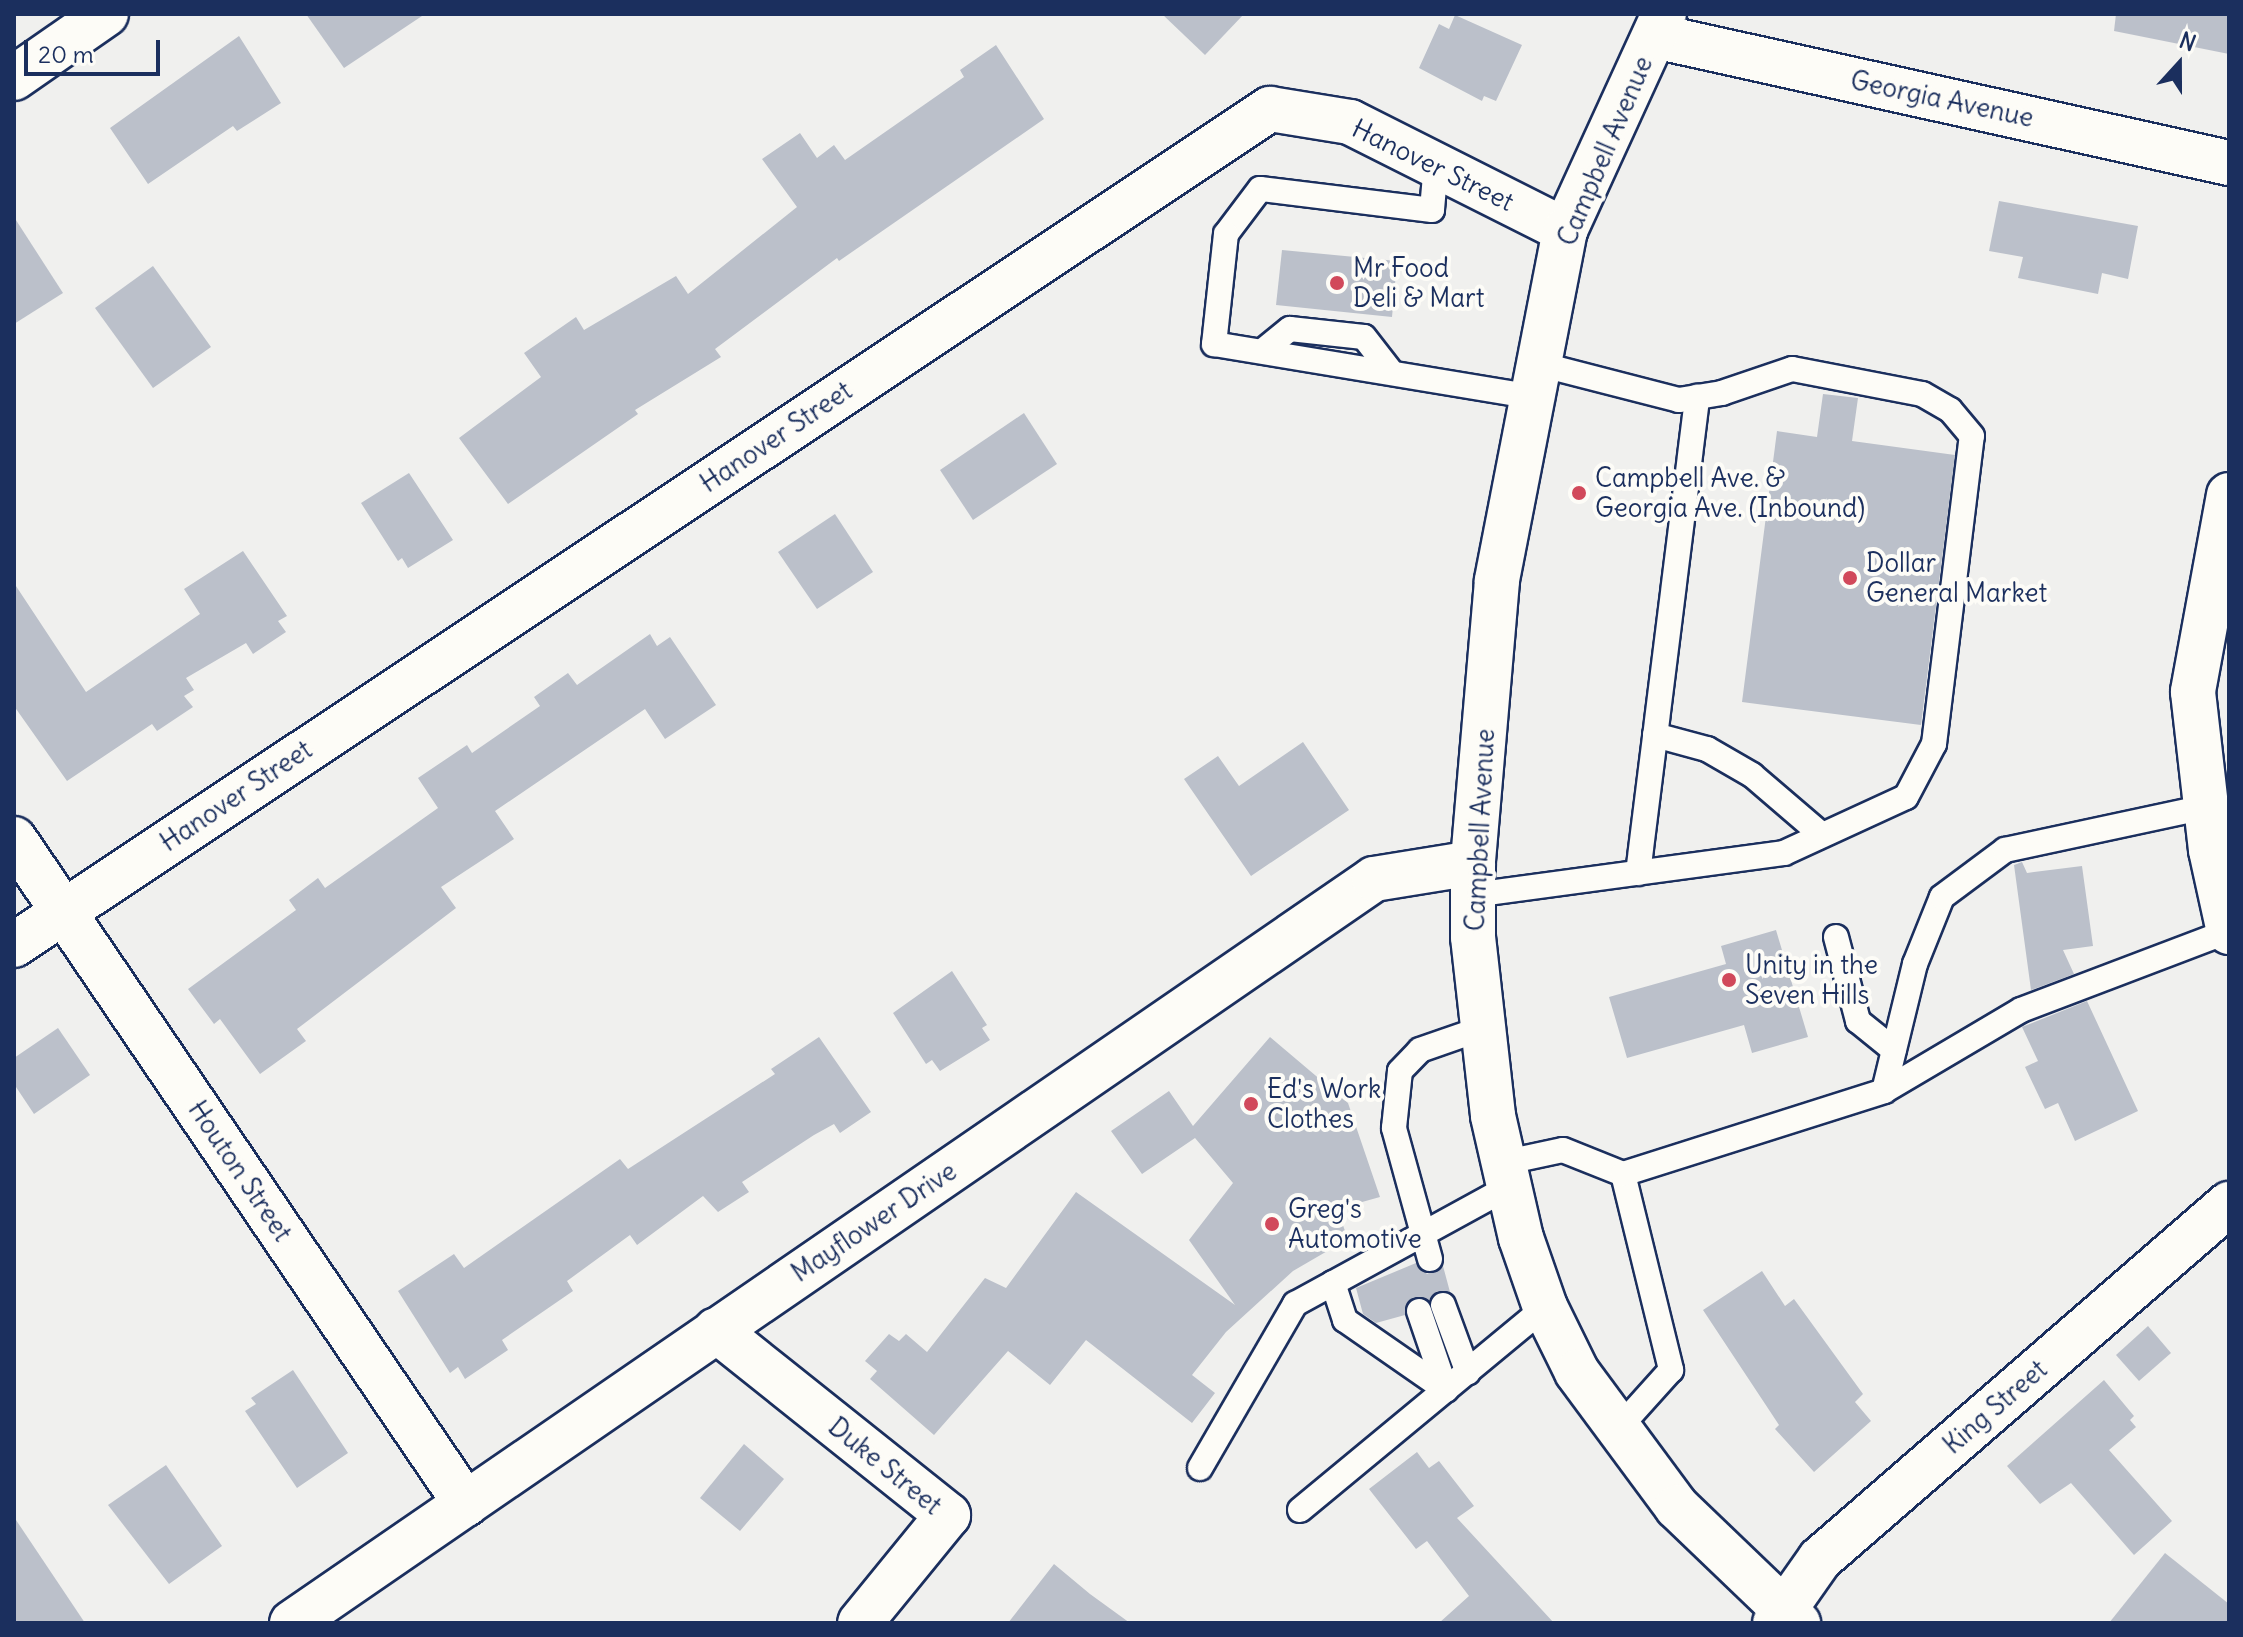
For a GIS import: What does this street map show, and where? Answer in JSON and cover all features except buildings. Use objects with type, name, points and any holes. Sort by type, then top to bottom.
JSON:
[{"type":"street","points":[[14,78],[106,14]]},
{"type":"street","name":"Georgia Avenue","points":[[1659,25],[2229,163]]},
{"type":"street","name":"Campbell Avenue","points":[[1659,25],[1565,230],[1497,581],[1473,879],[1483,1028],[1505,1175],[1545,1307],[1577,1372],[1677,1507],[1786,1619]]},
{"type":"street","name":"Hanover Street","points":[[14,945],[1270,109],[1350,122],[1565,230]]},
{"type":"street","points":[[2229,495],[2193,692],[2206,807],[2229,931]]},
{"type":"street","name":"Houton Street","points":[[14,839],[466,1504]]},
{"type":"street","name":"Mayflower Drive","points":[[292,1623],[1374,879],[1473,879]]},
{"type":"street","name":"King Street","points":[[1786,1619],[1820,1559],[2229,1204]]},
{"type":"street","name":"Duke Street","points":[[716,1330],[948,1515],[860,1623]]},
{"type":"lane","points":[[1436,164],[1432,210],[1260,189],[1226,234],[1214,344],[1389,369],[1536,381],[1679,400],[1792,369],[1922,394],[1950,410],[1972,436],[1934,744],[1906,797],[1784,853],[1638,873],[1473,879]]},
{"type":"lane","points":[[1638,873],[1697,397]]},
{"type":"lane","points":[[1655,735],[1707,749],[1752,775],[1822,835]]},
{"type":"lane","points":[[1884,1091],[1915,964],[1942,897],[2005,850],[2206,807]]},
{"type":"lane","points":[[1200,1468],[1295,1304],[1333,1283],[1402,1257],[1423,1235],[1505,1175],[1563,1150],[1623,1174],[1884,1091],[2021,1010],[2229,931]]},
{"type":"lane","points":[[1836,937],[1858,1021],[1894,1050]]},
{"type":"lane","points":[[1430,1259],[1394,1128],[1400,1071],[1420,1050],[1483,1028]]},
{"type":"lane","points":[[1617,1430],[1671,1370],[1623,1174]]},
{"type":"lane","points":[[1333,1283],[1345,1320],[1446,1390]]},
{"type":"lane","points":[[1443,1305],[1468,1373]]},
{"type":"lane","points":[[1300,1510],[1545,1307]]},
{"type":"lane","points":[[1419,1311],[1446,1390]]},
{"type":"place","name":"Mr Food Deli & Mart","points":[[1337,283]]},
{"type":"place","name":"Campbell Ave. & Georgia Ave. (Inbound)","points":[[1579,493]]},
{"type":"place","name":"Dollar General Market","points":[[1850,578]]},
{"type":"place","name":"Unity in the Seven Hills","points":[[1729,980]]},
{"type":"place","name":"Ed's Work Clothes","points":[[1251,1104]]},
{"type":"place","name":"Greg's Automotive","points":[[1272,1224]]}]
